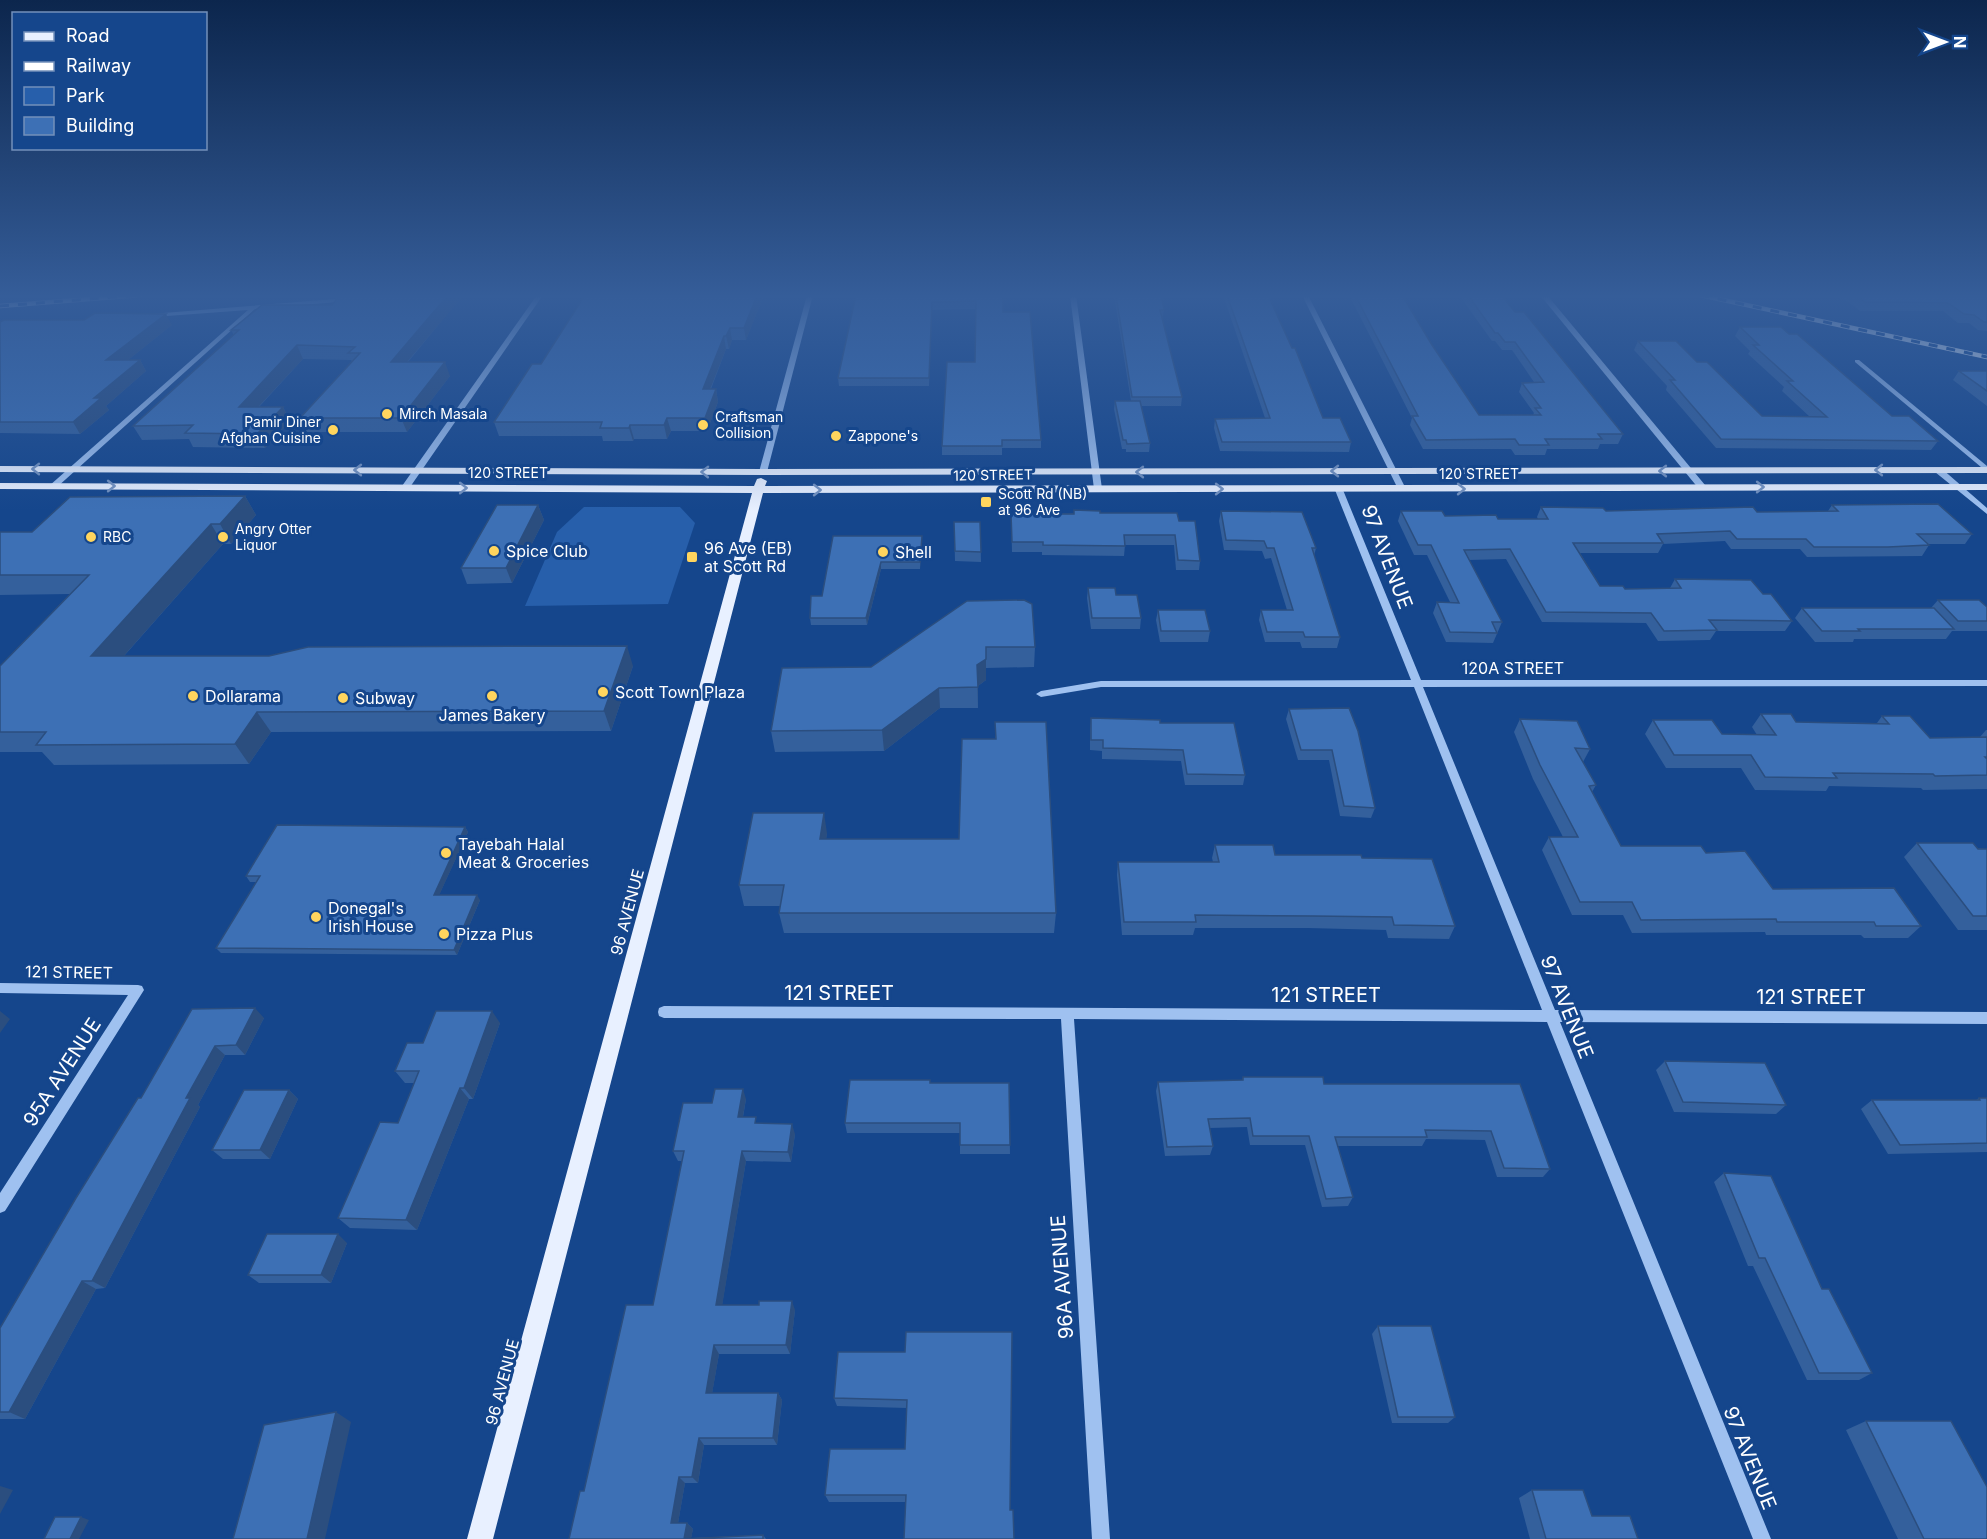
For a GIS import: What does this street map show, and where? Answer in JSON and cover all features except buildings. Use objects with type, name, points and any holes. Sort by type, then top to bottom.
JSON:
[{"type":"main road","name":"120 STREET","points":[[0,469],[763,472],[1987,470]]},
{"type":"main road","name":"96 AVENUE","points":[[480,1539],[763,472]]},
{"type":"main road","name":"120 STREET","points":[[0,486],[758,490],[1987,487]]},
{"type":"street","points":[[53,486],[187,367]]},
{"type":"street","points":[[405,488],[490,367]]},
{"type":"street","name":"96 AVENUE","points":[[763,472],[791,367]]},
{"type":"street","points":[[1081,367],[1098,489]]},
{"type":"street","points":[[1341,367],[1402,489]]},
{"type":"street","points":[[1602,367],[1702,488]]},
{"type":"street","points":[[1864,367],[1987,470]]},
{"type":"street","points":[[1938,470],[1987,512]]},
{"type":"street","name":"97 AVENUE","points":[[1339,490],[1762,1539]]},
{"type":"street","name":"120A STREET","points":[[1041,694],[1101,684],[1987,683]]},
{"type":"street","name":"121 STREET","points":[[0,988],[138,990]]},
{"type":"street","name":"95A AVENUE","points":[[0,1206],[138,990]]},
{"type":"street","name":"121 STREET","points":[[664,1012],[1987,1017]]},
{"type":"street","name":"96A AVENUE","points":[[1067,1013],[1101,1539]]},
{"type":"green space","points":[[584,507],[680,507],[695,523],[668,604],[525,606],[557,532]]},
{"type":"place","name":"Mirch Masala","points":[[387,414]]},
{"type":"place","name":"Craftsman Collision","points":[[703,425]]},
{"type":"place","name":"Pamir Diner Afghan Cuisine","points":[[333,430]]},
{"type":"place","name":"Zappone's","points":[[836,436]]},
{"type":"place","name":"Scott Rd (NB) at 96 Ave","points":[[986,502]]},
{"type":"place","name":"RBC","points":[[91,537]]},
{"type":"place","name":"Angry Otter Liquor","points":[[223,537]]},
{"type":"place","name":"Spice Club","points":[[494,551]]},
{"type":"place","name":"Shell","points":[[883,552]]},
{"type":"place","name":"96 Ave (EB) at Scott Rd","points":[[692,557]]},
{"type":"place","name":"Scott Town Plaza","points":[[603,692]]},
{"type":"place","name":"Dollarama","points":[[193,696]]},
{"type":"place","name":"James Bakery","points":[[492,696]]},
{"type":"place","name":"Subway","points":[[343,698]]},
{"type":"place","name":"Tayebah Halal Meat & Groceries","points":[[446,853]]},
{"type":"place","name":"Donegal's Irish House","points":[[316,917]]},
{"type":"place","name":"Pizza Plus","points":[[444,934]]}]
